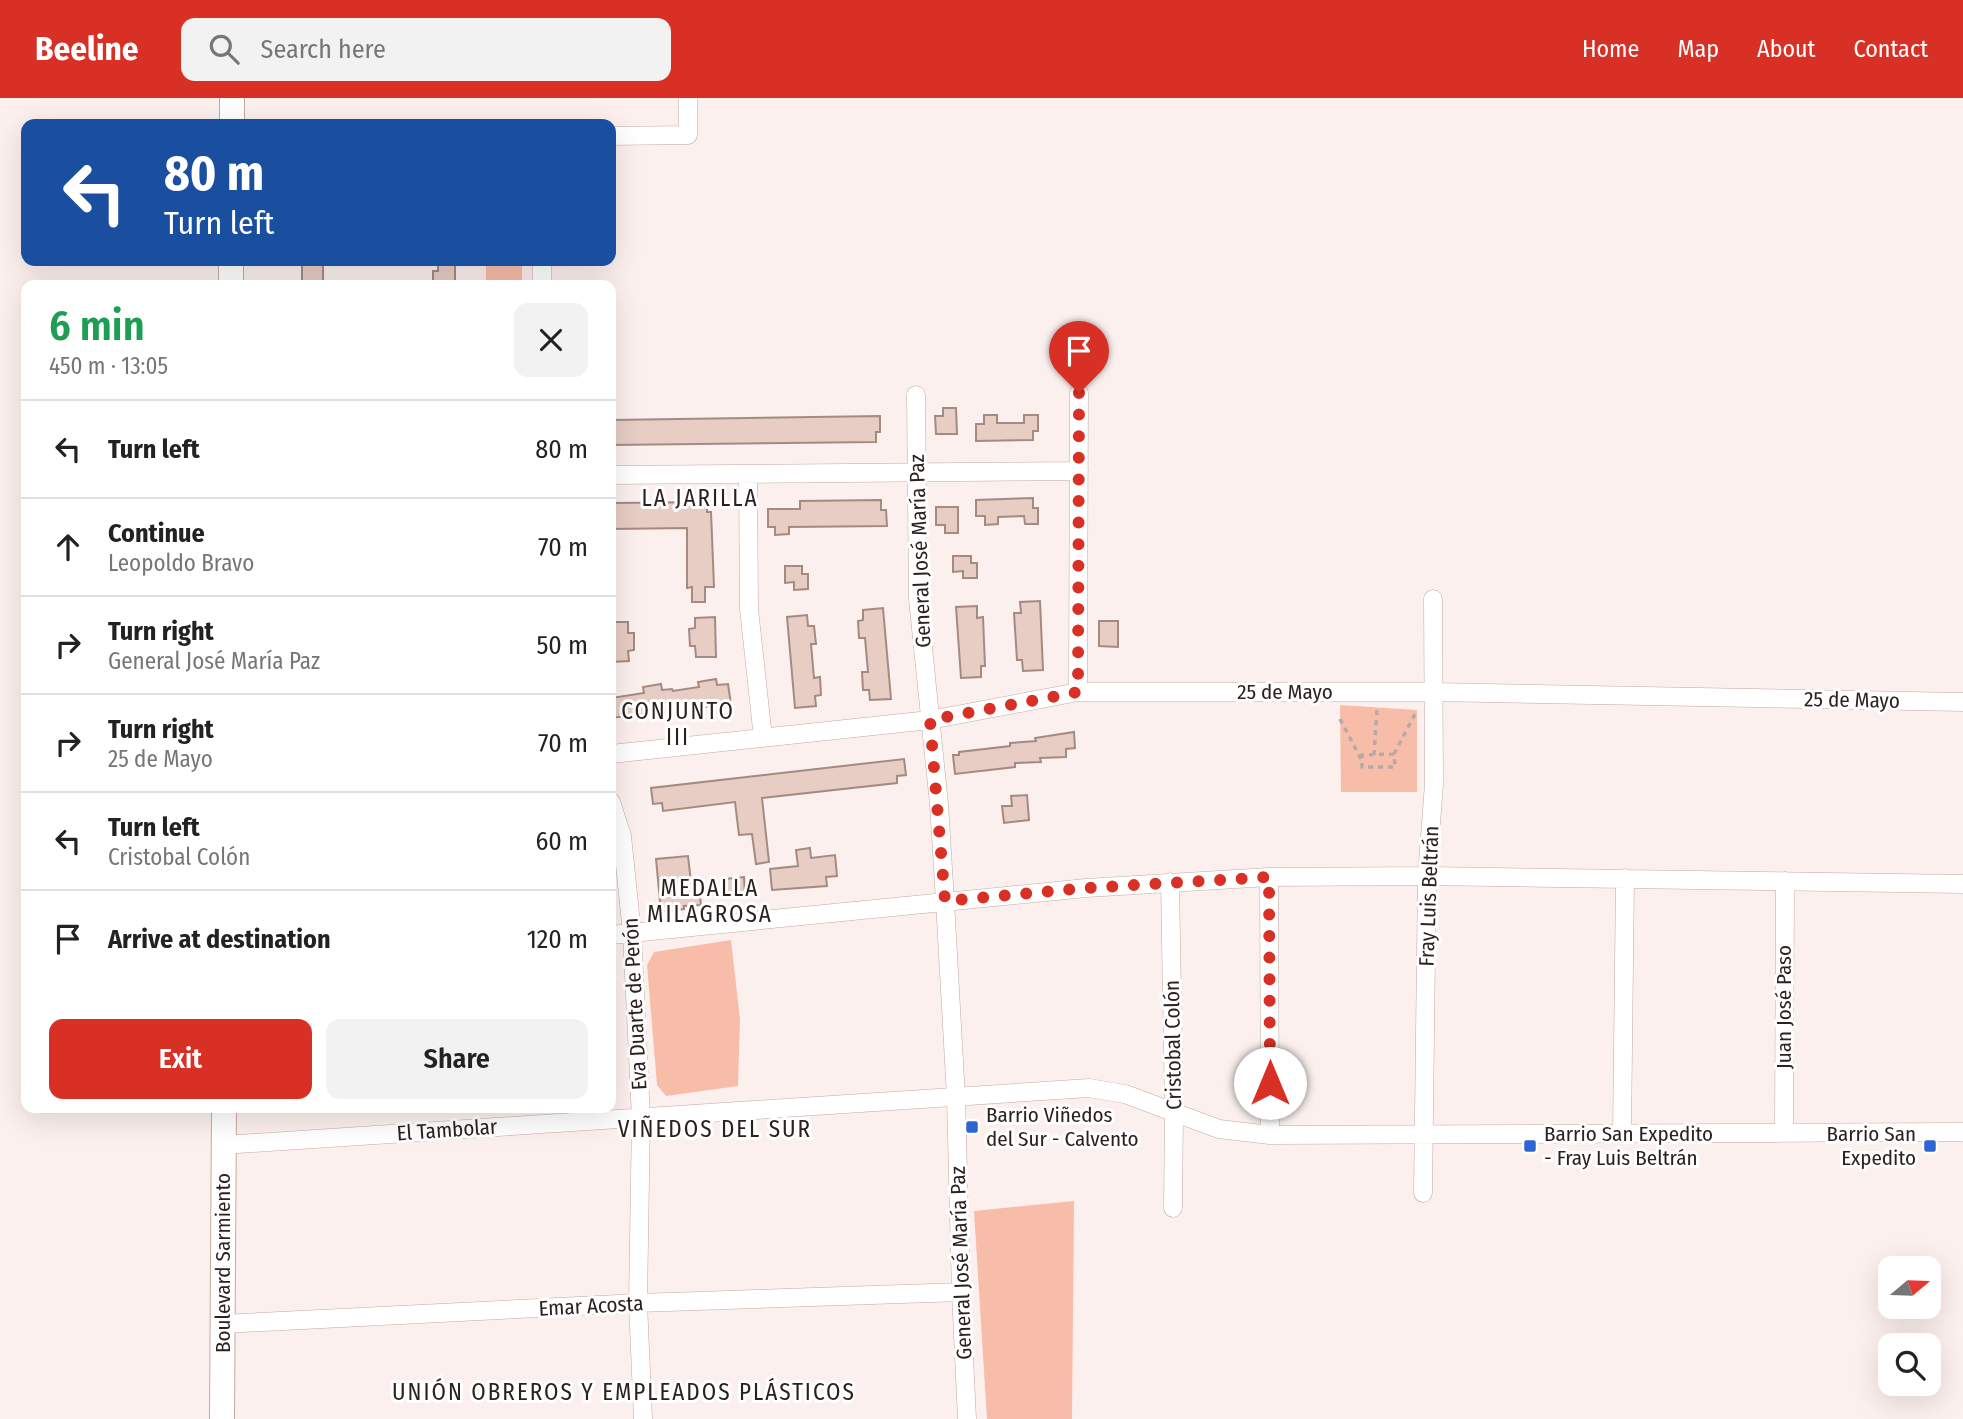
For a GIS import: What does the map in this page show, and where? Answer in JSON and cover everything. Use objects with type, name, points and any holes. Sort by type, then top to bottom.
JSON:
[{"type":"street","points":[[232,98],[232,119]]},
{"type":"street","points":[[616,136],[688,135],[688,98]]},
{"type":"street","points":[[1078,692],[1079,393]]},
{"type":"street","name":"General José María Paz","points":[[916,395],[918,599],[945,901],[956,1097],[967,1419]]},
{"type":"street","points":[[616,475],[1079,471]]},
{"type":"street","points":[[748,474],[749,609],[763,738]]},
{"type":"street","name":"Fray Luis Beltrán","points":[[1423,1193],[1427,876],[1434,784],[1433,599]]},
{"type":"street","name":"25 de Mayo","points":[[616,753],[930,720],[1078,692],[1434,692],[1963,702]]},
{"type":"street","name":"Eva Duarte de Perón","points":[[616,817],[622,836],[632,933],[640,1118],[638,1303],[643,1419]]},
{"type":"street","points":[[616,935],[1086,888],[1269,877],[1427,876],[1963,884]]},
{"type":"street","points":[[1269,877],[1270,1135]]},
{"type":"street","points":[[1622,1134],[1625,878]]},
{"type":"street","name":"Juan José Paso","points":[[1784,1133],[1785,881]]},
{"type":"street","name":"Cristobal Colón","points":[[1170,882],[1173,1208]]},
{"type":"street","name":"El Tambolar","points":[[223,1145],[1089,1088],[1125,1094],[1219,1129],[1270,1135],[1963,1132]]},
{"type":"street","name":"Boulevard Sarmiento","points":[[222,1419],[223,1113]]},
{"type":"street","name":"Emar Acosta","points":[[222,1324],[638,1303],[961,1292]]},
{"type":"path","points":[[1374,755],[1377,709]]},
{"type":"path","points":[[1394,754],[1362,755],[1362,767],[1395,767],[1394,754],[1417,710]]},
{"type":"path","points":[[1340,719],[1362,761]]},
{"type":"shaded area","points":[[486,266],[522,266],[522,280],[486,280]]},
{"type":"shaded area","points":[[1340,705],[1417,710],[1417,792],[1341,792]]},
{"type":"shaded area","points":[[731,940],[740,1019],[738,1086],[666,1096],[657,1085],[647,965],[654,952]]},
{"type":"shaded area","points":[[1074,1201],[1072,1419],[987,1419],[974,1211]]},
{"type":"building","points":[[302,266],[323,266],[323,280],[302,280]]},
{"type":"building","points":[[438,266],[455,266],[455,280],[433,280],[433,271],[438,271]]},
{"type":"building","points":[[943,408],[956,408],[957,434],[936,434],[935,416],[943,416]]},
{"type":"building","points":[[984,415],[997,415],[997,423],[1024,423],[1024,415],[1038,415],[1038,431],[1033,431],[1033,440],[976,441],[976,424],[984,424]]},
{"type":"building","points":[[880,416],[880,432],[876,432],[876,442],[616,445],[616,420]]},
{"type":"building","points":[[1033,498],[1033,508],[1038,508],[1038,524],[1025,524],[1024,516],[998,517],[998,524],[985,525],[985,516],[976,516],[976,500]]},
{"type":"building","points":[[881,500],[881,510],[886,510],[887,526],[789,527],[789,534],[775,535],[775,527],[768,527],[768,509],[800,509],[800,501]]},
{"type":"building","points":[[707,502],[707,512],[711,512],[714,587],[705,587],[705,602],[692,602],[692,587],[687,588],[687,528],[616,529],[616,503]]},
{"type":"building","points":[[936,507],[958,507],[958,533],[945,533],[945,525],[936,525]]},
{"type":"building","points":[[953,556],[971,556],[971,563],[977,563],[977,578],[963,578],[963,571],[953,572]]},
{"type":"building","points":[[785,566],[802,566],[802,574],[808,574],[808,589],[794,590],[794,582],[785,583]]},
{"type":"building","points":[[1040,601],[1043,670],[1023,671],[1022,660],[1017,660],[1014,613],[1021,613],[1020,602]]},
{"type":"building","points":[[977,606],[977,618],[983,617],[985,666],[981,666],[981,677],[961,678],[956,607]]},
{"type":"building","points":[[883,608],[891,699],[870,700],[869,690],[863,690],[862,672],[868,672],[865,638],[859,638],[858,621],[863,620],[863,610]]},
{"type":"building","points":[[807,615],[808,626],[814,626],[816,644],[811,644],[814,678],[820,677],[821,695],[815,696],[816,706],[795,708],[787,617]]},
{"type":"building","points":[[715,617],[716,657],[696,657],[695,646],[690,646],[689,629],[695,628],[695,618]]},
{"type":"building","points":[[1099,621],[1118,621],[1118,647],[1099,646]]},
{"type":"building","points":[[616,622],[628,622],[628,633],[634,633],[634,650],[628,651],[629,661],[616,662]]},
{"type":"building","points":[[716,679],[717,685],[728,684],[731,704],[616,717],[616,697],[644,693],[643,687],[661,684],[662,690],[673,691],[699,687],[698,682]]},
{"type":"building","points":[[1074,732],[1075,748],[1066,749],[1066,757],[1040,758],[1041,762],[1015,763],[1015,767],[955,774],[953,755],[959,755],[959,752],[1010,746],[1010,743],[1036,741],[1035,738]]},
{"type":"building","points":[[904,759],[906,775],[897,776],[897,783],[762,798],[769,862],[756,864],[752,834],[739,835],[735,802],[663,811],[662,803],[653,804],[651,788]]},
{"type":"building","points":[[1027,795],[1029,820],[1004,823],[1002,806],[1012,806],[1011,796]]},
{"type":"building","points":[[810,848],[811,858],[835,855],[837,876],[826,877],[827,886],[772,890],[770,869],[798,866],[796,850]]},
{"type":"building","points":[[688,856],[691,882],[698,881],[701,905],[661,912],[656,859]]},
{"type":"building","points":[[744,877],[745,895],[727,897],[725,879]]},
{"type":"place","name":"Barrio Viñedos del Sur - Calvento","points":[[972,1127]]},
{"type":"place","name":"Barrio San Expedito - Fray Luis Beltrán","points":[[1530,1146]]},
{"type":"place","name":"Barrio San Expedito","points":[[1930,1146]]},
{"type":"district","name":"LA JARILLA","points":[[700,498]]},
{"type":"district","name":"CONJUNTO III","points":[[678,724]]},
{"type":"district","name":"MEDALLA MILAGROSA","points":[[710,901]]},
{"type":"district","name":"VIÑEDOS DEL SUR","points":[[715,1129]]},
{"type":"district","name":"UNIÓN OBREROS Y EMPLEADOS PLÁSTICOS","points":[[624,1392]]},
{"type":"route","points":[[1079,393],[1078,692],[930,720],[945,901],[1086,888],[1269,877],[1270,1083]]}]
